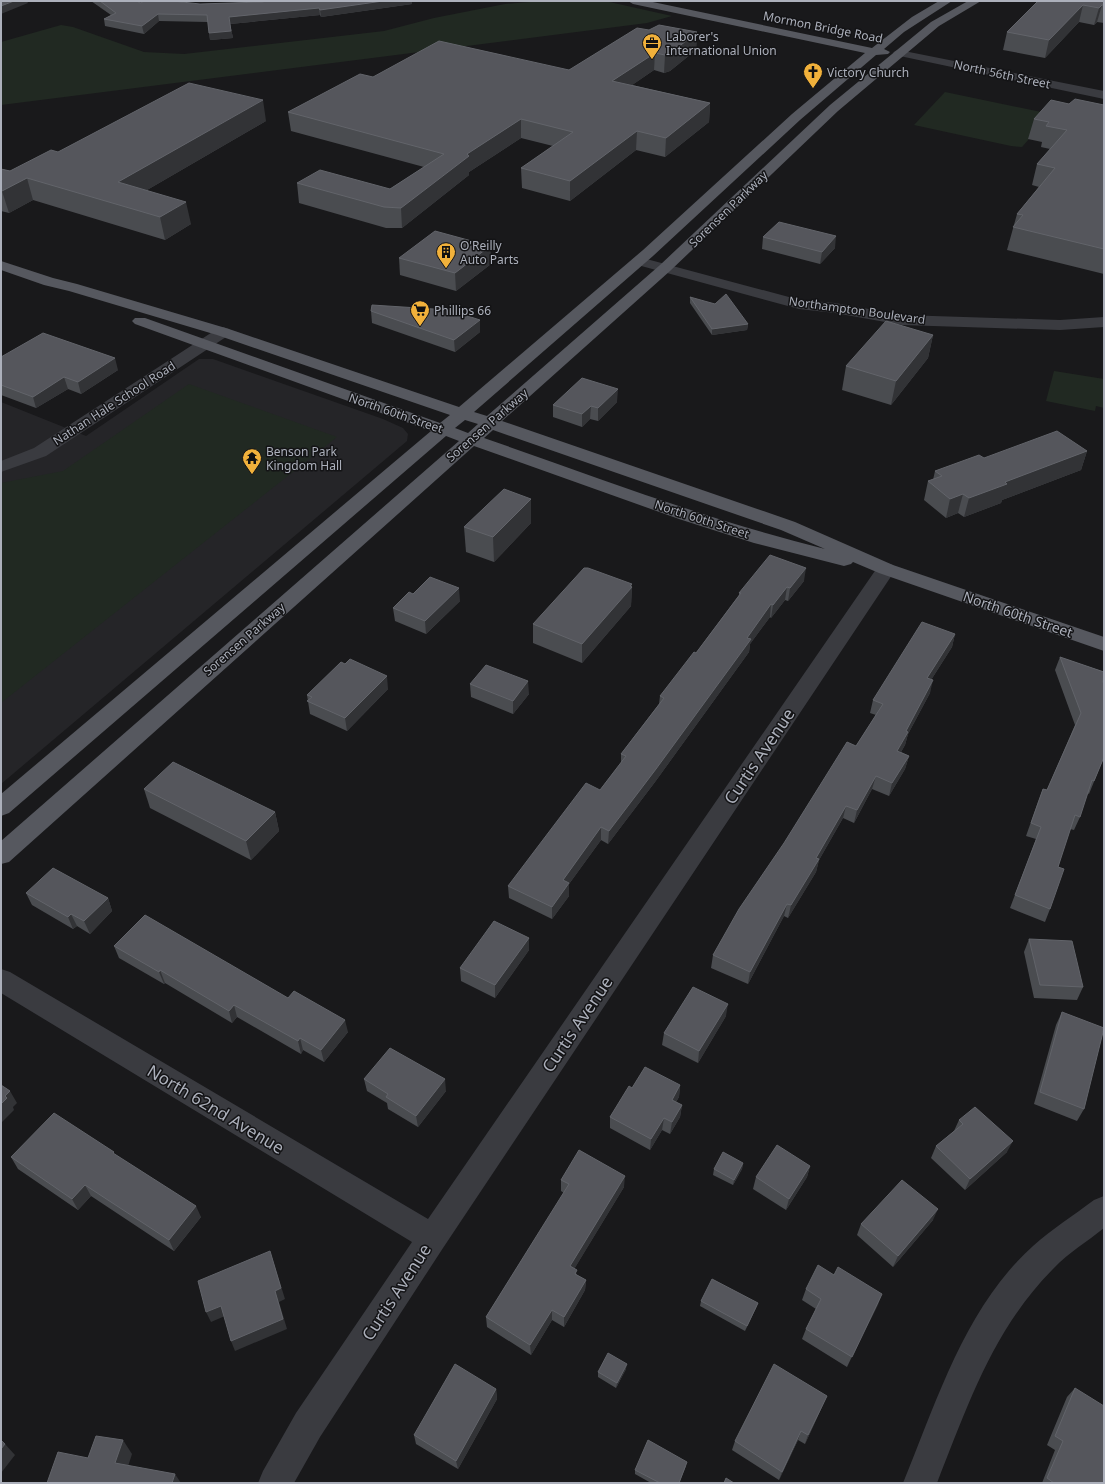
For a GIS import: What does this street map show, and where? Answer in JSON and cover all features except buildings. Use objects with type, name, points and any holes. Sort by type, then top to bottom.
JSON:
[{"type":"main road","name":"Mormon Bridge Road","points":[[633,1],[899,53]]},
{"type":"main road","name":"Mormon Bridge Road","points":[[649,1],[878,49]]},
{"type":"main road","name":"Sorensen Parkway","points":[[1,807],[644,257],[796,117],[916,19],[947,1]]},
{"type":"main road","name":"Sorensen Parkway","points":[[1,855],[669,264],[834,108],[935,24],[976,1]]},
{"type":"main road","name":"North 60th Street","points":[[1,266],[49,282],[72,287],[224,332],[490,422],[788,526],[886,569],[1104,644]]},
{"type":"main road","name":"North 60th Street","points":[[49,282],[65,291],[203,345],[686,515],[814,554],[886,569]]},
{"type":"street","name":"North 56th Street","points":[[899,53],[1104,95]]},
{"type":"street","name":"Northampton Boulevard","points":[[644,257],[799,304],[835,308],[902,320],[1060,325],[1104,322]]},
{"type":"street","name":"Northampton Boulevard","points":[[669,264],[793,291],[909,306],[987,312],[1059,312],[1104,309]]},
{"type":"street","name":"Nathan Hale School Road","points":[[1,467],[40,452],[224,332]]},
{"type":"street","name":"Curtis Avenue","points":[[275,1483],[308,1424],[432,1238],[886,569]]},
{"type":"street","name":"North 62nd Avenue","points":[[1,980],[432,1238]]},
{"type":"street","points":[[920,1483],[968,1364],[996,1315],[1018,1284],[1044,1256],[1104,1210]]},
{"type":"shaded area","points":[[543,1],[605,1],[672,16],[647,23],[1,105],[1,42],[61,25],[73,27],[144,52],[184,54],[384,31],[434,18],[505,4]]},
{"type":"shaded area","points":[[945,92],[1051,114],[1022,147],[1011,146],[914,125]]},
{"type":"shaded area","points":[[199,359],[213,359],[383,419],[403,428],[408,434],[407,441],[1,784],[1,402],[86,436]]},
{"type":"shaded area","points":[[1054,371],[1104,379],[1104,408],[1096,406],[1095,411],[1046,401]]},
{"type":"shaded area","points":[[189,384],[337,437],[1,703],[1,483],[63,471]]},
{"type":"place","name":"Laborer's International Union","points":[[652,60]]},
{"type":"place","name":"Victory Church","points":[[813,89]]},
{"type":"place","name":"O'Reilly Auto Parts","points":[[446,269]]},
{"type":"place","name":"Phillips 66","points":[[420,327]]},
{"type":"place","name":"Benson Park Kingdom Hall","points":[[252,475]]}]
